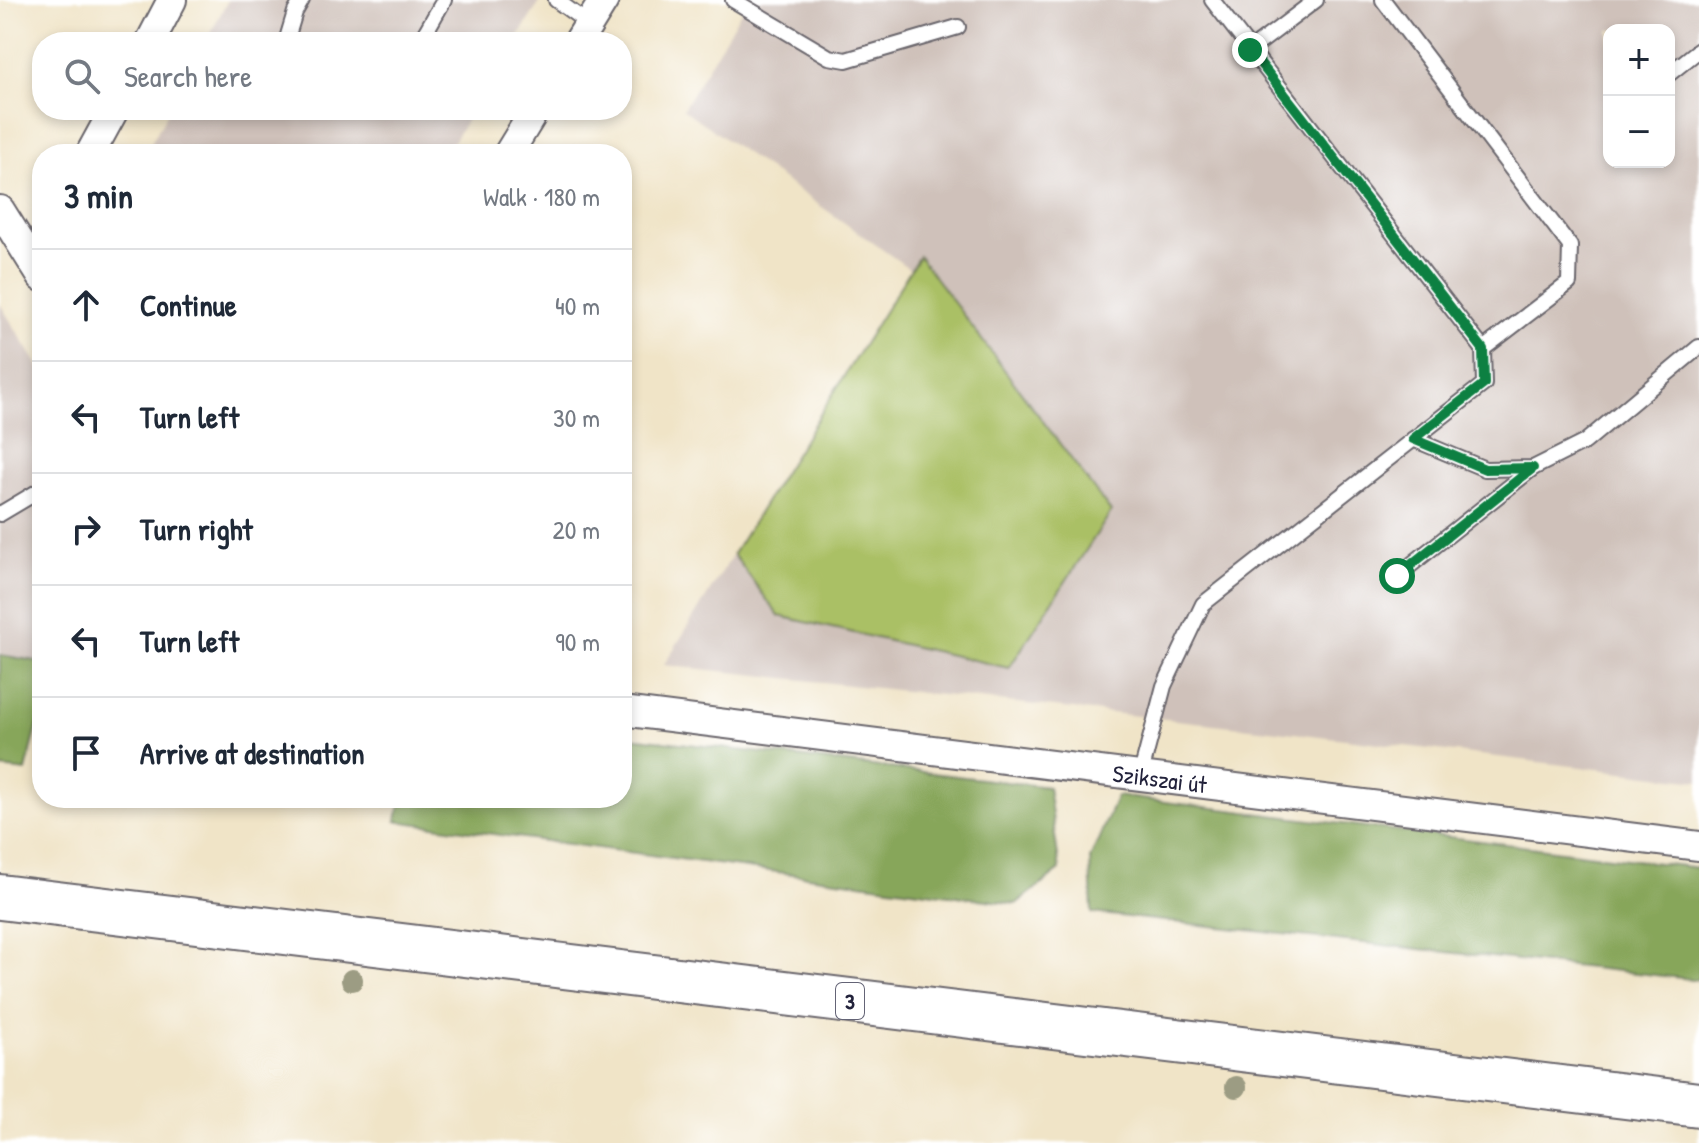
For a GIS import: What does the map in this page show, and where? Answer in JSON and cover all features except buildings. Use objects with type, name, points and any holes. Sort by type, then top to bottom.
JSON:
[{"type":"main road","name":"3","points":[[0,897],[1699,1105]]},
{"type":"street","points":[[155,32],[172,0]]},
{"type":"street","points":[[584,32],[604,0]]},
{"type":"street","points":[[95,144],[109,120]]},
{"type":"street","points":[[514,144],[529,120]]},
{"type":"street","points":[[3,222],[32,253]]},
{"type":"street","name":"Szikszai út","points":[[632,712],[1699,846]]},
{"type":"lane","points":[[289,32],[302,0]]},
{"type":"lane","points":[[426,32],[444,0]]},
{"type":"lane","points":[[556,0],[582,32]]},
{"type":"lane","points":[[733,0],[829,57],[846,60],[958,27]]},
{"type":"lane","points":[[1140,777],[1164,686],[1203,604],[1484,384],[1483,349],[1212,0]]},
{"type":"lane","points":[[1250,50],[1316,0]]},
{"type":"lane","points":[[1383,0],[1570,246],[1569,283],[1483,349]]},
{"type":"lane","points":[[1675,69],[1699,50]]},
{"type":"lane","points":[[1397,576],[1533,468],[1585,442],[1699,347]]},
{"type":"lane","points":[[1413,439],[1485,469],[1533,468]]},
{"type":"lane","points":[[0,514],[32,495]]},
{"type":"shaded area","points":[[228,0],[541,0],[521,32],[211,32]]},
{"type":"shaded area","points":[[748,0],[1699,0],[1699,781],[1269,730],[664,665],[910,269],[683,109]]},
{"type":"shaded area","points":[[164,120],[467,120],[451,144],[150,144]]},
{"type":"shaded area","points":[[0,304],[32,356],[32,660],[0,655]]},
{"type":"green space","points":[[919,256],[1111,512],[1009,668],[779,616],[733,554]]},
{"type":"green space","points":[[0,655],[32,660],[32,748],[26,771],[0,768]]},
{"type":"green space","points":[[632,737],[1048,787],[1060,870],[1016,904],[396,821],[400,808],[632,808]]},
{"type":"green space","points":[[1117,796],[1699,868],[1699,980],[1092,913],[1090,859]]},
{"type":"route","points":[[1250,50],[1483,349],[1484,384],[1413,439],[1485,469],[1533,468],[1397,576]]}]
